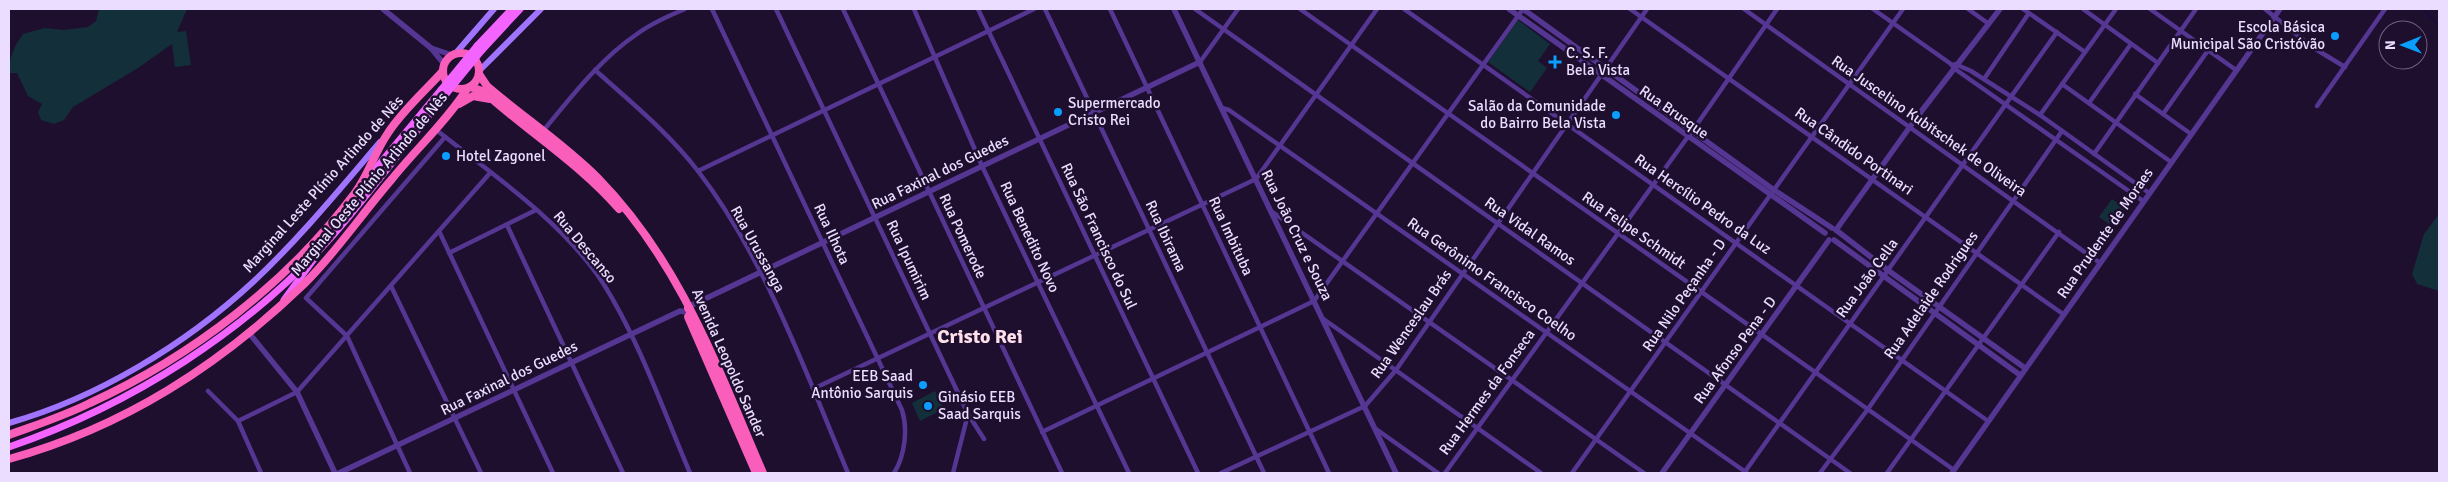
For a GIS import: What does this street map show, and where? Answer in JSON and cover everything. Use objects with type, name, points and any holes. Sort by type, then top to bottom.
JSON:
[{"type":"highway","points":[[462,52],[472,56],[477,62],[479,72],[468,88],[459,89],[451,86],[446,81],[443,67],[453,54],[462,52]]},
{"type":"highway","name":"Marginal Leste Plínio Arlindo de Nês","points":[[388,132],[443,67]]},
{"type":"highway","name":"Avenida Leopoldo Sander","points":[[479,72],[487,86],[586,167],[650,239],[691,310],[763,473]]},
{"type":"highway","name":"Avenida Leopoldo Sander","points":[[468,88],[483,91],[562,154],[604,193],[654,254],[691,310]]},
{"type":"highway","name":"Marginal Oeste Plínio Arlindo de Nês","points":[[9,459],[86,433],[122,417],[165,394],[249,333],[305,283],[452,110],[468,88]]},
{"type":"highway","points":[[452,110],[473,96],[492,99]]},
{"type":"highway","points":[[9,434],[89,404],[116,391],[166,362],[224,324],[274,282],[356,192],[388,132]]},
{"type":"highway","name":"Avenida Leopoldo Sander","points":[[691,310],[688,317],[756,473]]},
{"type":"main road","points":[[453,54],[494,9]]},
{"type":"main road","points":[[284,300],[296,281],[444,92],[512,9]]},
{"type":"main road","points":[[480,48],[520,9]]},
{"type":"main road","points":[[479,72],[540,9]]},
{"type":"main road","points":[[356,192],[444,92]]},
{"type":"main road","name":"Marginal Leste Plínio Arlindo de Nês","points":[[9,423],[59,407],[121,378],[228,305],[283,251],[388,132]]},
{"type":"main road","points":[[9,447],[63,427],[123,398],[169,370],[258,307],[334,233]]},
{"type":"street","points":[[383,9],[431,48],[443,67]]},
{"type":"street","points":[[543,131],[596,70],[620,46],[637,34],[685,9]]},
{"type":"street","name":"Rua Ilhota","points":[[712,9],[878,358],[906,422],[904,442],[894,473]]},
{"type":"street","name":"Rua Ipumirim","points":[[776,9],[968,414],[984,439]]},
{"type":"street","name":"Rua Pomerode","points":[[843,9],[1062,473]]},
{"type":"street","name":"Rua Benedito Novo","points":[[914,9],[936,55],[982,166],[1128,473]]},
{"type":"street","name":"Rua São Francisco do Sul","points":[[978,9],[1198,473]]},
{"type":"street","points":[[698,171],[1034,9]]},
{"type":"street","name":"Rua Ibirama","points":[[1045,9],[1264,473]]},
{"type":"street","name":"Rua Imbituba","points":[[1110,9],[1330,473]]},
{"type":"street","name":"Rua João Cruz e Souza","points":[[1174,9],[1396,473]]},
{"type":"street","name":"Rua Vidal Ramos","points":[[1195,9],[1850,473]]},
{"type":"street","points":[[1200,62],[1238,9]]},
{"type":"street","name":"Rua Felipe Schmidt","points":[[1300,9],[1816,372],[1953,472]]},
{"type":"street","points":[[812,389],[1256,178],[1377,9]]},
{"type":"street","name":"Rua Hercílio Pedro da Luz","points":[[1404,9],[1988,421]]},
{"type":"street","name":"Rua Brusque","points":[[1509,9],[1687,136],[1772,192],[1835,230],[1888,271],[2025,368]]},
{"type":"street","points":[[1042,432],[1314,300],[1523,9]]},
{"type":"street","name":"Rua Brusque","points":[[1523,9],[1692,130],[1825,234]]},
{"type":"street","name":"Rua Cândido Portinari","points":[[1630,9],[2063,314]]},
{"type":"street","name":"Rua Wenceslau Brás","points":[[1365,406],[1396,370],[1497,222],[1647,9]]},
{"type":"street","name":"Rua Juscelino Kubitschek de Oliveira","points":[[1744,9],[2100,263]]},
{"type":"street","name":"Rua Hermes da Fonseca","points":[[1445,473],[1777,9]]},
{"type":"street","points":[[1873,9],[2144,201]]},
{"type":"street","name":"Rua Nilo Peçanha - D","points":[[1572,473],[1903,9]]},
{"type":"street","points":[[1968,9],[1989,24]]},
{"type":"street","points":[[2000,9],[1955,66],[1835,230],[1828,228],[1825,234],[2020,375]]},
{"type":"street","points":[[2023,9],[2085,52]]},
{"type":"street","points":[[2083,9],[2158,63]]},
{"type":"street","points":[[2040,116],[2116,9]]},
{"type":"street","points":[[2150,9],[2209,49],[2236,70]]},
{"type":"street","points":[[2094,154],[2196,9]]},
{"type":"street","points":[[2265,9],[2312,47],[2344,67]]},
{"type":"street","name":"Rua Prudente de Moraes","points":[[1953,472],[2280,9]]},
{"type":"street","points":[[2317,106],[2385,9]]},
{"type":"street","points":[[1984,79],[2029,13]]},
{"type":"street","name":"Rua João Cella","points":[[1745,473],[2057,32]]},
{"type":"street","points":[[2089,103],[2131,44]]},
{"type":"street","points":[[431,48],[453,54]]},
{"type":"street","points":[[2163,114],[2209,49]]},
{"type":"street","name":"Rua Faxinal dos Guedes","points":[[339,473],[630,334],[680,311],[691,310],[760,272],[1200,62]]},
{"type":"street","points":[[1955,66],[1984,79],[2062,131],[2149,193]]},
{"type":"street","name":"Rua Urussanga","points":[[596,70],[637,107],[698,171],[735,227],[760,272],[848,473]]},
{"type":"street","points":[[2062,84],[2171,162]]},
{"type":"street","points":[[2135,94],[2191,134]]},
{"type":"street","name":"Rua Gerônimo Francisco Coelho","points":[[1222,108],[1229,110],[1280,145],[1745,473]]},
{"type":"street","name":"Rua Descanso","points":[[435,129],[536,210],[563,235],[602,282],[630,334],[690,473]]},
{"type":"street","name":"Rua Adelaide Rodrigues","points":[[1820,473],[1868,409],[2062,131]]},
{"type":"street","points":[[410,473],[347,336],[306,298],[445,137]]},
{"type":"street","points":[[238,421],[296,392],[490,173]]},
{"type":"street","points":[[449,254],[536,210]]},
{"type":"street","points":[[1271,211],[1644,473]]},
{"type":"street","points":[[507,225],[623,473]]},
{"type":"street","name":"Rua Afonso Pena - D","points":[[1662,473],[1796,286],[1832,240],[1835,230]]},
{"type":"street","points":[[439,231],[553,473]]},
{"type":"street","points":[[1887,473],[2020,284],[2059,232]]},
{"type":"street","points":[[391,286],[481,473]]},
{"type":"street","points":[[1322,318],[1541,473]]},
{"type":"street","points":[[249,333],[296,392],[335,473]]},
{"type":"street","points":[[208,391],[238,421],[261,473]]},
{"type":"street","points":[[1221,473],[1365,406]]},
{"type":"street","points":[[953,473],[968,414]]},
{"type":"street","points":[[1375,428],[1438,473]]},
{"type":"shaded area","points":[[99,9],[187,9],[177,32],[186,31],[191,65],[175,67],[172,44],[138,68],[73,107],[64,120],[54,124],[41,120],[38,112],[42,104],[28,96],[17,73],[9,73],[11,57],[15,48],[23,34],[45,28],[63,30],[88,27],[96,21]]},
{"type":"shaded area","points":[[1518,20],[1550,44],[1538,61],[1547,68],[1530,92],[1488,62]]},
{"type":"shaded area","points":[[2112,199],[2125,208],[2112,226],[2099,217]]},
{"type":"shaded area","points":[[2439,214],[2439,291],[2417,284],[2412,274],[2424,234]]},
{"type":"shaded area","name":"Ginásio EEB Saad Sarquis","points":[[935,391],[944,409],[920,421],[912,403]]},
{"type":"waterway","points":[[2423,9],[2439,26]]},
{"type":"place","name":"Escola Básica Municipal São Cristóvão","points":[[2335,36]]},
{"type":"place","name":"C. S. F. Bela Vista","points":[[1555,62]]},
{"type":"place","name":"Supermercado Cristo Rei","points":[[1058,112]]},
{"type":"place","name":"Salão da Comunidade do Bairro Bela Vista","points":[[1616,115]]},
{"type":"place","name":"Hotel Zagonel","points":[[446,156]]},
{"type":"place","name":"EEB Saad Antônio Sarquis","points":[[923,385]]},
{"type":"place","name":"Ginásio EEB Saad Sarquis","points":[[928,406]]},
{"type":"district","name":"Cristo Rei","points":[[980,336]]}]
